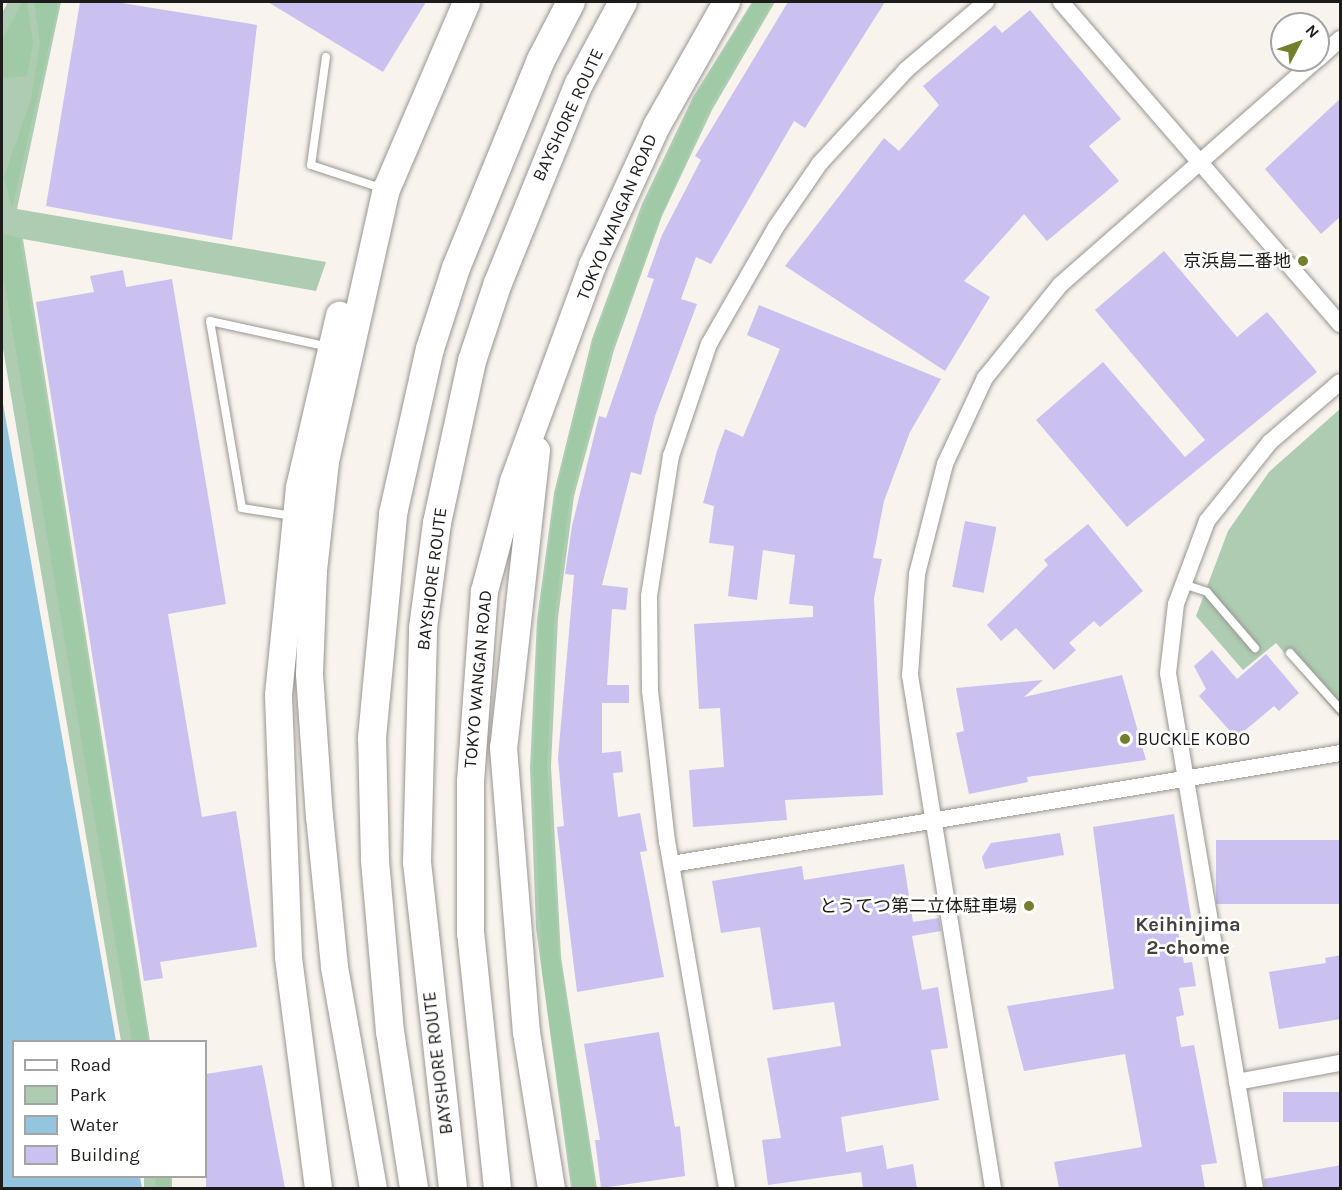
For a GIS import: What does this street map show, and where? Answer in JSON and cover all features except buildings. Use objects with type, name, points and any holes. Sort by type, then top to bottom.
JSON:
[{"type":"highway","points":[[373,1188],[334,966],[309,673],[324,461],[386,191],[466,2]]},
{"type":"highway","points":[[414,1188],[390,1032],[375,859],[372,738],[393,514],[430,349],[456,268],[541,60],[572,2]]},
{"type":"highway","name":"BAYSHORE ROUTE","points":[[453,1188],[417,862],[423,628],[437,523],[472,361],[498,283],[579,84],[622,2]]},
{"type":"highway","name":"TOKYO WANGAN ROAD","points":[[497,1188],[470,933],[470,781],[484,591],[513,481],[540,415],[592,265],[657,124],[726,2]]},
{"type":"highway","points":[[318,1188],[282,869],[278,694],[295,516],[329,347],[372,209],[386,191]]},
{"type":"highway","points":[[540,415],[503,747],[525,1020],[551,1188]]},
{"type":"street","points":[[728,1188],[672,864],[650,691],[649,596],[671,456],[689,398],[738,287],[820,163],[906,70],[986,2]]},
{"type":"street","points":[[1061,2],[1341,324]]},
{"type":"street","points":[[993,1188],[930,819],[909,675],[917,574],[945,464],[986,378],[1060,285],[1198,161],[1302,72]]},
{"type":"street","points":[[1255,1188],[1189,776],[1168,673],[1182,584],[1207,521],[1232,484],[1269,442],[1341,382]]},
{"type":"street","points":[[672,864],[1189,776],[1341,753]]},
{"type":"street","points":[[1237,1082],[1341,1063]]},
{"type":"lane","points":[[326,57],[311,165],[386,191]]},
{"type":"lane","points":[[295,516],[242,508],[210,321],[329,347]]},
{"type":"lane","points":[[1182,584],[1207,592],[1255,648]]},
{"type":"lane","points":[[1290,653],[1341,709]]},
{"type":"green space","points":[[8,2],[61,2],[17,209],[326,262],[316,291],[23,239],[150,1040],[121,1040],[2,343],[2,13]]},
{"type":"green space","points":[[22,2],[27,2],[33,43],[27,76],[6,78],[2,77],[2,41]]},
{"type":"green space","points":[[34,2],[59,2],[12,208],[4,177],[31,99],[40,43]]},
{"type":"green space","points":[[752,2],[775,2],[712,110],[662,216],[614,350],[574,496],[558,618],[551,766],[561,957],[597,1188],[571,1188],[536,928],[530,768],[537,620],[554,493],[592,339],[642,204],[693,97]]},
{"type":"green space","points":[[754,2],[772,2],[709,109],[660,217],[611,350],[570,498],[554,620],[547,768],[559,956],[595,1188],[573,1188],[542,971],[533,768],[539,620],[556,493],[594,340],[645,205],[695,98]]},
{"type":"green space","points":[[2,234],[20,238],[148,1040],[132,1040],[2,268]]},
{"type":"green space","points":[[1340,409],[1340,718],[1276,643],[1243,670],[1196,616],[1228,531],[1269,472]]},
{"type":"green space","points":[[144,1178],[172,1178],[172,1188],[144,1188]]},
{"type":"green space","points":[[156,1178],[170,1179],[169,1188],[163,1190],[157,1188]]},
{"type":"water","points":[[2,398],[116,1040],[12,1040],[12,1178],[140,1178],[142,1188],[2,1188]]},
{"type":"place","name":"京浜島二番地","points":[[1303,261]]},
{"type":"place","name":"BUCKLE KOBO","points":[[1125,739]]},
{"type":"place","name":"とうてつ第二立体駐車場","points":[[1029,906]]},
{"type":"district","name":"Keihinjima 2-chome","points":[[1188,936]]}]
